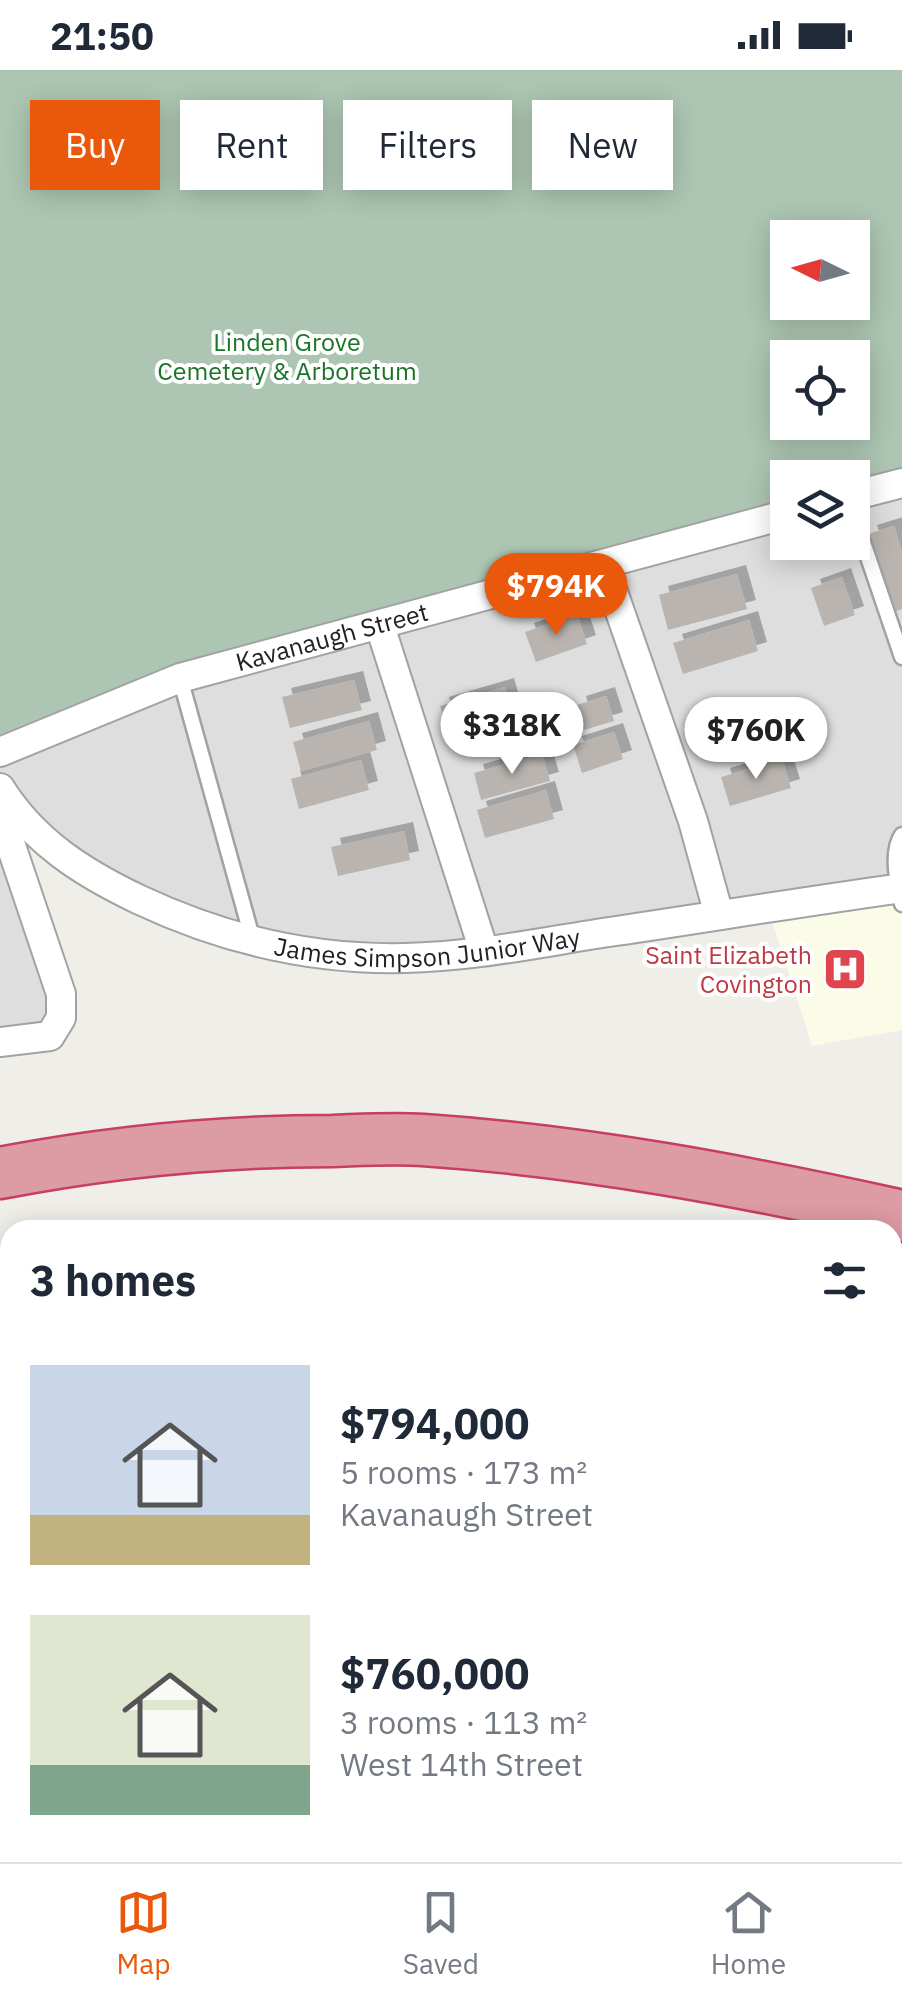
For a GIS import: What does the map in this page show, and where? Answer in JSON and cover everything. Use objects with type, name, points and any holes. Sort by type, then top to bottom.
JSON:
[{"type":"highway","points":[[0,1173],[157,1150],[244,1142],[418,1140],[534,1150],[742,1180],[902,1216]]},
{"type":"street","points":[[870,491],[902,483]]},
{"type":"street","name":"Kavanaugh Street","points":[[0,752],[180,678],[770,519]]},
{"type":"street","points":[[604,566],[693,821],[719,915]]},
{"type":"street","points":[[380,626],[484,951]]},
{"type":"street","name":"James Simpson Junior Way","points":[[0,788],[17,815],[52,849],[105,883],[169,913],[253,941],[324,953],[405,958],[484,951],[719,915],[901,894]]},
{"type":"street","points":[[0,813],[61,994],[61,1018],[50,1036],[0,1042]]},
{"type":"lane","points":[[869,560],[902,657]]},
{"type":"lane","points":[[180,678],[253,941]]},
{"type":"lane","points":[[901,894],[896,857],[897,840],[902,834]]},
{"type":"shaded area","points":[[902,483],[902,888],[484,951],[341,955],[105,883],[0,788],[0,752],[180,678],[770,519],[770,560],[870,560],[870,491]]},
{"type":"shaded area","points":[[0,813],[61,1018],[0,1042]]},
{"type":"shaded area","name":"Saint Elizabeth Covington","points":[[902,888],[902,1030],[812,1046],[768,908]]},
{"type":"green space","name":"Linden Grove Cemetery & Arboretum","points":[[0,70],[902,70],[902,483],[870,491],[870,460],[770,460],[770,519],[380,626],[0,752]]},
{"type":"building","points":[[894,526],[902,552],[902,609],[894,612],[870,540],[870,533]]},
{"type":"building","points":[[737,574],[747,609],[668,630],[659,595]]},
{"type":"building","points":[[842,577],[855,615],[824,626],[811,588]]},
{"type":"building","points":[[577,614],[587,644],[536,662],[525,632]]},
{"type":"building","points":[[749,620],[758,651],[683,674],[673,643]]},
{"type":"building","points":[[354,680],[362,710],[290,728],[282,697]]},
{"type":"building","points":[[505,687],[513,715],[449,734],[440,706]]},
{"type":"building","points":[[606,696],[614,721],[584,730],[577,705]]},
{"type":"building","points":[[369,721],[377,750],[301,771],[293,742]]},
{"type":"building","points":[[614,732],[623,759],[582,773],[573,745]]},
{"type":"building","points":[[542,754],[550,781],[481,800],[474,773]]},
{"type":"building","points":[[782,759],[791,788],[730,806],[721,777]]},
{"type":"building","points":[[361,760],[369,790],[299,809],[291,779]]},
{"type":"building","points":[[546,790],[554,819],[485,838],[477,810]]},
{"type":"building","points":[[404,831],[410,860],[338,876],[331,847]]},
{"type":"place","name":"Saint Elizabeth Covington","points":[[845,969]]}]
